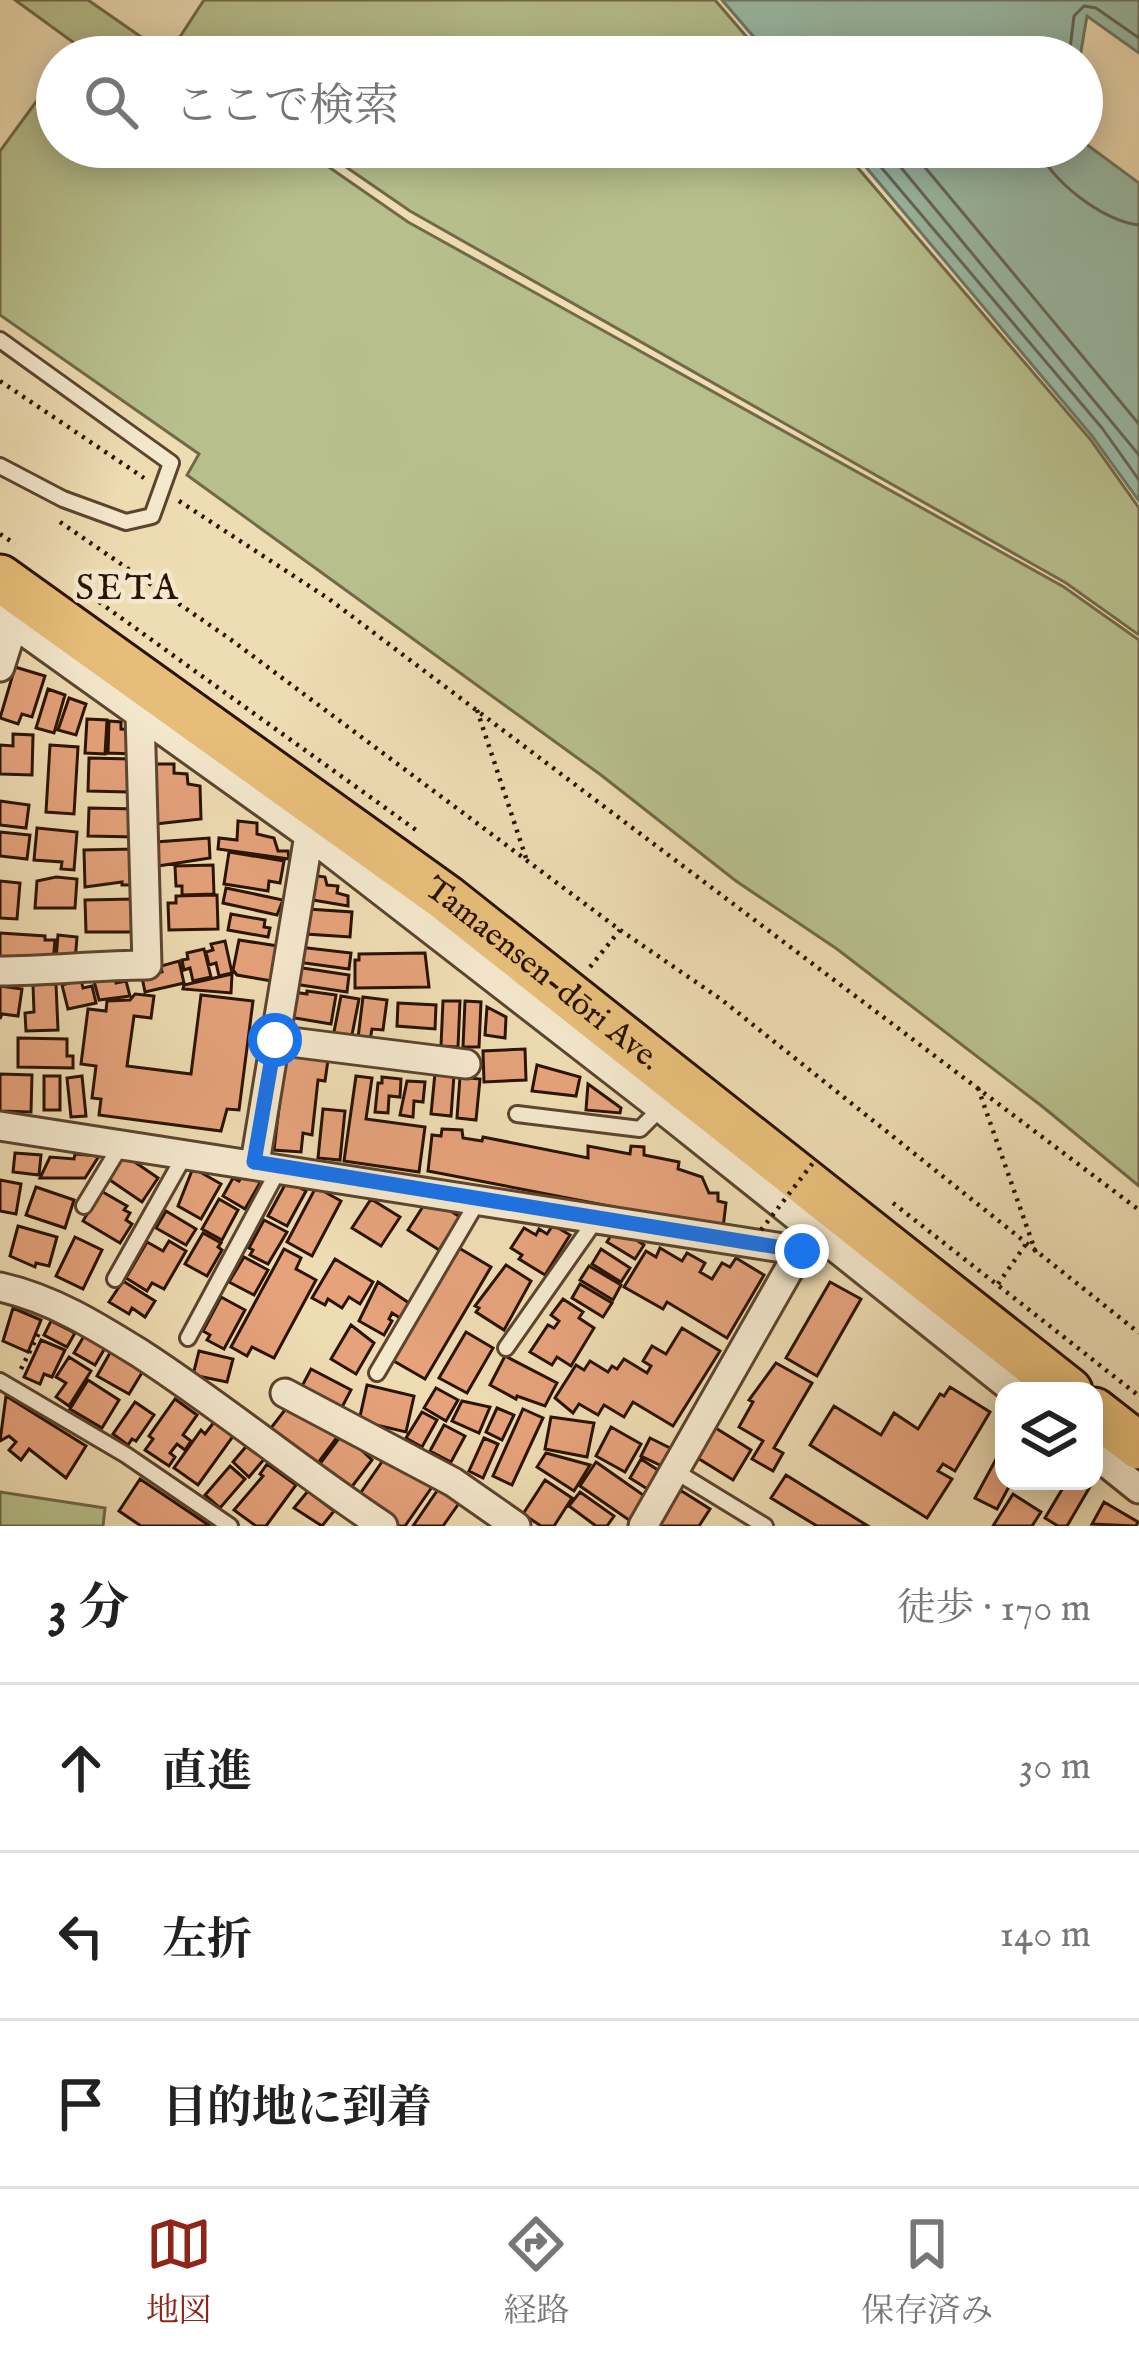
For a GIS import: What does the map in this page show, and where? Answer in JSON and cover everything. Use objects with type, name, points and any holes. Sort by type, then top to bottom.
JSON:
[{"type":"main road","name":"Tamaensen-dōri Ave.","points":[[0,578],[446,898],[1058,1382]]},
{"type":"main road","points":[[1103,1418],[1139,1446]]},
{"type":"street","points":[[0,667],[7,619],[309,836],[661,1108],[806,1240],[1003,1382]]},
{"type":"street","points":[[0,971],[68,972],[84,966],[147,965],[140,714]]},
{"type":"street","points":[[267,1165],[275,1040],[309,836]]},
{"type":"street","points":[[275,1040],[466,1064]]},
{"type":"street","points":[[0,1126],[597,1218],[806,1240]]},
{"type":"street","points":[[643,1526],[806,1240]]},
{"type":"street","points":[[0,1287],[33,1294],[87,1320],[196,1389],[383,1526]]},
{"type":"street","points":[[285,1393],[453,1482],[516,1526]]},
{"type":"street","points":[[1103,1460],[1139,1489]]},
{"type":"lane","points":[[0,340],[171,464],[152,516],[126,522],[63,499],[0,466]]},
{"type":"lane","points":[[517,1114],[640,1129],[661,1108]]},
{"type":"lane","points":[[84,1207],[121,1145]]},
{"type":"lane","points":[[115,1279],[186,1153]]},
{"type":"lane","points":[[188,1338],[267,1165]]},
{"type":"lane","points":[[377,1373],[479,1199]]},
{"type":"lane","points":[[506,1348],[597,1218]]},
{"type":"lane","points":[[6,1383],[127,1455],[230,1526]]},
{"type":"lane","points":[[675,1471],[765,1526]]},
{"type":"path","points":[[0,381],[329,599],[1139,1210]]},
{"type":"path","points":[[52,516],[230,639],[620,930],[722,1000],[1139,1333]]},
{"type":"path","points":[[476,709],[526,858]]},
{"type":"path","points":[[590,968],[620,930]]},
{"type":"path","points":[[977,1086],[1036,1252]]},
{"type":"path","points":[[760,1230],[816,1159]]},
{"type":"path","points":[[998,1284],[1026,1244]]},
{"type":"path","points":[[6,1383],[54,1304]]},
{"type":"shaded area","points":[[15,0],[88,0],[140,36],[65,36]]},
{"type":"shaded area","points":[[204,0],[715,0],[746,36],[180,36]]},
{"type":"shaded area","points":[[36,102],[36,168],[330,168],[408,222],[1064,587],[1139,640],[1139,1186],[837,949],[736,881],[601,775],[187,475],[199,454],[0,315],[0,151]]},
{"type":"shaded area","points":[[348,168],[858,168],[1090,439],[1139,508],[1139,635],[1066,583],[410,211]]},
{"type":"shaded area","points":[[0,1492],[105,1508],[103,1526],[0,1526]]},
{"type":"water","points":[[722,0],[1139,0],[1139,53],[1087,16],[1084,36],[753,36]]},
{"type":"water","points":[[1103,156],[1139,183],[1139,501],[1092,436],[867,168],[1103,168]]},
{"type":"building","points":[[15,667],[45,676],[32,717],[22,714],[18,724],[0,718]]},
{"type":"building","points":[[48,689],[65,695],[54,733],[36,728]]},
{"type":"building","points":[[69,698],[86,704],[76,735],[58,730]]},
{"type":"building","points":[[87,719],[107,720],[105,754],[85,753]]},
{"type":"building","points":[[109,721],[121,722],[121,729],[135,730],[134,754],[108,753]]},
{"type":"building","points":[[13,734],[33,735],[32,775],[0,774],[0,745],[13,746]]},
{"type":"building","points":[[50,745],[78,747],[74,814],[46,812]]},
{"type":"building","points":[[89,758],[130,759],[128,792],[88,791]]},
{"type":"building","points":[[154,764],[174,764],[174,773],[187,774],[188,784],[200,786],[201,819],[155,824]]},
{"type":"building","points":[[0,801],[29,805],[26,828],[0,825]]},
{"type":"building","points":[[89,808],[137,809],[136,837],[88,836]]},
{"type":"building","points":[[238,821],[257,823],[257,834],[274,838],[278,851],[288,851],[289,859],[218,849],[219,838],[237,840]]},
{"type":"building","points":[[37,828],[77,832],[74,870],[61,869],[62,862],[34,860]]},
{"type":"building","points":[[0,832],[30,835],[27,859],[0,856]]},
{"type":"building","points":[[209,838],[210,858],[158,866],[156,842]]},
{"type":"building","points":[[136,849],[137,885],[85,887],[84,850]]},
{"type":"building","points":[[229,852],[284,861],[280,883],[269,881],[268,891],[224,884]]},
{"type":"building","points":[[213,865],[214,894],[182,895],[182,886],[176,886],[175,866]]},
{"type":"building","points":[[311,875],[338,886],[337,893],[348,896],[348,906],[307,899]]},
{"type":"building","points":[[77,879],[75,908],[35,908],[37,881]]},
{"type":"building","points":[[0,881],[20,883],[17,919],[0,918]]},
{"type":"building","points":[[226,888],[283,900],[277,915],[223,903]]},
{"type":"building","points":[[217,895],[218,929],[169,930],[168,903],[176,903],[176,896]]},
{"type":"building","points":[[135,899],[135,932],[86,932],[85,900]]},
{"type":"building","points":[[308,909],[352,912],[350,937],[306,934]]},
{"type":"building","points":[[231,914],[265,920],[268,937],[228,930]]},
{"type":"building","points":[[0,933],[55,940],[53,963],[0,960]]},
{"type":"building","points":[[58,935],[77,937],[75,961],[56,959]]},
{"type":"building","points":[[239,940],[278,946],[272,981],[237,975],[233,970]]},
{"type":"building","points":[[225,941],[232,973],[219,976],[206,952],[213,950],[211,944]]},
{"type":"building","points":[[299,947],[351,953],[349,969],[297,962]]},
{"type":"building","points":[[204,949],[211,977],[193,981],[182,960],[188,959],[187,953]]},
{"type":"building","points":[[425,953],[429,987],[355,988],[359,954]]},
{"type":"building","points":[[179,961],[184,983],[145,992],[142,977]]},
{"type":"building","points":[[296,967],[349,975],[347,992],[294,984]]},
{"type":"building","points":[[232,974],[231,993],[183,989],[184,985]]},
{"type":"building","points":[[114,976],[116,983],[126,981],[130,996],[99,1000],[94,981]]},
{"type":"building","points":[[81,980],[83,988],[92,986],[96,1003],[68,1009],[62,985]]},
{"type":"building","points":[[56,984],[58,1030],[26,1031],[25,1013],[34,1012],[33,985]]},
{"type":"building","points":[[0,986],[22,989],[18,1016],[2,1014],[0,1019]]},
{"type":"building","points":[[293,992],[336,995],[331,1024],[289,1017]]},
{"type":"building","points":[[135,994],[154,996],[151,1018],[134,1016],[127,1066],[191,1074],[201,995],[253,1001],[239,1110],[227,1109],[221,1131],[99,1115],[101,1099],[92,1098],[96,1066],[81,1064],[88,1009],[106,1011],[107,1001],[130,1000]]},
{"type":"building","points":[[341,996],[359,999],[351,1040],[333,1037]]},
{"type":"building","points":[[363,997],[387,1000],[383,1030],[372,1029],[370,1040],[358,1038]]},
{"type":"building","points":[[443,1001],[460,1001],[458,1047],[441,1046]]},
{"type":"building","points":[[465,1001],[481,1002],[479,1047],[463,1047]]},
{"type":"building","points":[[398,1003],[436,1005],[435,1029],[397,1026]]},
{"type":"building","points":[[487,1007],[506,1017],[505,1038],[485,1035]]},
{"type":"building","points":[[18,1038],[67,1039],[73,1068],[18,1067]]},
{"type":"building","points":[[525,1049],[526,1080],[484,1082],[483,1051]]},
{"type":"building","points":[[285,1056],[328,1060],[325,1081],[318,1080],[312,1135],[303,1133],[301,1152],[274,1150]]},
{"type":"building","points":[[537,1065],[580,1077],[576,1096],[532,1091]]},
{"type":"building","points":[[435,1073],[454,1075],[451,1116],[431,1114]]},
{"type":"building","points":[[0,1074],[32,1075],[31,1112],[0,1111]]},
{"type":"building","points":[[44,1076],[60,1076],[60,1110],[44,1110]]},
{"type":"building","points":[[82,1076],[86,1116],[71,1117],[67,1078]]},
{"type":"building","points":[[356,1076],[372,1078],[366,1119],[425,1127],[419,1172],[344,1161]]},
{"type":"building","points":[[382,1077],[401,1079],[400,1097],[389,1096],[388,1113],[375,1112]]},
{"type":"building","points":[[460,1077],[480,1079],[476,1120],[457,1118]]},
{"type":"building","points":[[407,1081],[425,1082],[423,1102],[414,1101],[413,1117],[400,1115]]},
{"type":"building","points":[[588,1084],[621,1108],[620,1113],[586,1110]]},
{"type":"building","points":[[323,1109],[345,1111],[340,1160],[318,1158]]},
{"type":"building","points":[[442,1129],[462,1130],[463,1138],[482,1141],[483,1137],[588,1158],[588,1146],[630,1154],[631,1146],[644,1147],[644,1155],[679,1162],[678,1169],[702,1177],[709,1193],[718,1193],[718,1201],[726,1203],[723,1228],[428,1171],[432,1135],[441,1136]]},
{"type":"building","points":[[15,1153],[41,1155],[39,1175],[13,1172]]},
{"type":"building","points":[[75,1154],[99,1156],[85,1178],[40,1178],[50,1157],[74,1159]]},
{"type":"building","points":[[123,1154],[158,1178],[142,1202],[107,1178]]},
{"type":"building","points":[[193,1168],[221,1184],[201,1219],[178,1206]]},
{"type":"building","points":[[243,1175],[261,1181],[245,1209],[223,1196],[233,1178],[239,1181]]},
{"type":"building","points":[[0,1180],[21,1184],[16,1214],[0,1211]]},
{"type":"building","points":[[287,1181],[306,1191],[287,1226],[268,1216]]},
{"type":"building","points":[[36,1187],[74,1200],[65,1228],[26,1215]]},
{"type":"building","points":[[316,1187],[341,1201],[312,1256],[287,1242]]},
{"type":"building","points":[[101,1191],[127,1206],[124,1210],[130,1213],[126,1220],[132,1224],[120,1243],[83,1221]]},
{"type":"building","points":[[429,1197],[460,1217],[439,1250],[408,1230]]},
{"type":"building","points":[[219,1199],[238,1210],[222,1240],[202,1229]]},
{"type":"building","points":[[371,1199],[400,1217],[381,1246],[352,1228]]},
{"type":"building","points":[[166,1211],[196,1229],[186,1245],[156,1228]]},
{"type":"building","points":[[264,1220],[287,1232],[268,1264],[250,1255],[253,1250],[249,1248]]},
{"type":"building","points":[[553,1225],[570,1235],[545,1275],[519,1259],[522,1255],[511,1248],[524,1228],[536,1235],[539,1229],[547,1234]]},
{"type":"building","points":[[18,1226],[57,1237],[49,1266],[36,1263],[35,1267],[10,1256]]},
{"type":"building","points":[[616,1227],[644,1245],[635,1259],[607,1242]]},
{"type":"building","points":[[203,1233],[221,1243],[222,1250],[207,1276],[185,1264]]},
{"type":"building","points":[[75,1237],[102,1250],[83,1289],[56,1276]]},
{"type":"building","points":[[169,1241],[186,1251],[164,1289],[152,1283],[147,1291],[126,1278],[147,1242],[163,1251]]},
{"type":"building","points":[[459,1248],[491,1267],[425,1379],[392,1360]]},
{"type":"building","points":[[660,1248],[682,1261],[687,1253],[705,1263],[700,1272],[712,1279],[722,1263],[730,1267],[736,1258],[764,1275],[727,1338],[667,1302],[663,1309],[624,1287],[646,1251],[656,1257]]},
{"type":"building","points":[[284,1249],[301,1258],[296,1269],[316,1280],[274,1358],[252,1347],[247,1356],[231,1347]]},
{"type":"building","points":[[601,1249],[630,1268],[621,1282],[592,1264]]},
{"type":"building","points":[[244,1257],[268,1270],[254,1295],[229,1282]]},
{"type":"building","points":[[335,1259],[373,1282],[360,1304],[349,1297],[342,1308],[328,1299],[325,1305],[312,1298]]},
{"type":"building","points":[[506,1265],[531,1281],[504,1330],[476,1312],[479,1308],[475,1306]]},
{"type":"building","points":[[589,1266],[621,1285],[613,1300],[580,1280]]},
{"type":"building","points":[[123,1281],[155,1301],[145,1317],[109,1302]]},
{"type":"building","points":[[378,1282],[409,1303],[400,1318],[392,1313],[384,1335],[359,1321]]},
{"type":"building","points":[[830,1282],[861,1299],[817,1376],[786,1358]]},
{"type":"building","points":[[580,1284],[612,1303],[603,1317],[572,1298]]},
{"type":"building","points":[[221,1297],[245,1310],[224,1349],[207,1340],[210,1335],[203,1331]]},
{"type":"building","points":[[563,1299],[583,1312],[579,1318],[594,1328],[571,1366],[557,1357],[552,1365],[530,1352],[548,1325],[554,1328],[559,1321],[551,1315]]},
{"type":"building","points":[[13,1308],[41,1320],[28,1352],[3,1341]]},
{"type":"building","points":[[51,1321],[75,1333],[67,1347],[44,1335]]},
{"type":"building","points":[[351,1325],[374,1343],[356,1374],[331,1359]]},
{"type":"building","points":[[682,1328],[720,1351],[673,1426],[633,1402],[624,1417],[604,1405],[598,1415],[579,1404],[573,1413],[555,1398],[576,1365],[584,1370],[590,1361],[608,1372],[624,1359],[647,1373],[651,1366],[643,1361],[652,1346],[666,1354]]},
{"type":"building","points":[[466,1332],[493,1348],[467,1393],[439,1378]]},
{"type":"building","points":[[84,1336],[105,1348],[95,1365],[74,1353]]},
{"type":"building","points":[[41,1340],[65,1350],[52,1377],[44,1374],[40,1384],[24,1377]]},
{"type":"building","points":[[111,1351],[143,1371],[129,1394],[97,1376]]},
{"type":"building","points":[[199,1351],[233,1359],[227,1382],[193,1375]]},
{"type":"building","points":[[505,1356],[557,1383],[545,1406],[516,1399],[490,1385]]},
{"type":"building","points":[[69,1357],[91,1371],[69,1406],[56,1397],[66,1383],[56,1377]]},
{"type":"building","points":[[776,1363],[812,1383],[774,1448],[783,1453],[773,1471],[752,1459],[763,1441],[739,1427],[753,1402],[749,1400]]},
{"type":"building","points":[[311,1369],[351,1390],[341,1409],[301,1388]]},
{"type":"building","points":[[88,1380],[119,1400],[102,1428],[70,1409]]},
{"type":"building","points":[[367,1385],[414,1396],[406,1432],[359,1421]]},
{"type":"building","points":[[950,1387],[990,1412],[955,1471],[943,1464],[938,1471],[952,1479],[927,1518],[810,1445],[834,1406],[881,1435],[894,1413],[918,1429],[940,1394],[944,1396]]},
{"type":"building","points":[[436,1388],[458,1400],[446,1421],[424,1408]]},
{"type":"building","points":[[6,1396],[86,1446],[66,1478],[29,1449],[21,1460],[9,1450],[16,1442],[9,1436],[0,1441]]},
{"type":"building","points":[[175,1399],[197,1415],[183,1435],[191,1441],[185,1450],[177,1444],[169,1466],[145,1450],[153,1439],[149,1436]]},
{"type":"building","points":[[462,1401],[490,1407],[479,1433],[452,1421]]},
{"type":"building","points":[[135,1402],[154,1415],[128,1445],[113,1434]]},
{"type":"building","points":[[291,1402],[338,1436],[318,1463],[271,1428]]},
{"type":"building","points":[[497,1408],[514,1415],[502,1440],[486,1432]]},
{"type":"building","points":[[523,1409],[543,1418],[512,1485],[493,1476]]},
{"type":"building","points":[[422,1412],[437,1420],[422,1447],[406,1438]]},
{"type":"building","points":[[551,1417],[594,1423],[587,1457],[545,1449]]},
{"type":"building","points":[[214,1422],[234,1435],[198,1485],[174,1468],[201,1430],[205,1434]]},
{"type":"building","points":[[444,1425],[465,1436],[451,1462],[430,1451]]},
{"type":"building","points":[[611,1427],[641,1444],[625,1472],[596,1456]]},
{"type":"building","points":[[714,1427],[751,1450],[733,1480],[696,1457]]},
{"type":"building","points":[[343,1433],[372,1460],[351,1488],[319,1465]]},
{"type":"building","points":[[484,1438],[498,1444],[483,1478],[469,1471]]},
{"type":"building","points":[[650,1438],[672,1449],[664,1467],[641,1456]]},
{"type":"building","points":[[249,1443],[266,1457],[249,1477],[233,1462]]},
{"type":"building","points":[[546,1453],[590,1465],[574,1491],[537,1467]]},
{"type":"building","points":[[386,1456],[432,1487],[405,1526],[357,1498]]},
{"type":"building","points":[[641,1459],[661,1472],[649,1490],[630,1478]]},
{"type":"building","points":[[995,1461],[995,1490],[1007,1490],[997,1509],[975,1498]]},
{"type":"building","points":[[596,1462],[646,1497],[629,1520],[580,1486]]},
{"type":"building","points":[[267,1464],[296,1485],[266,1526],[256,1526],[234,1510],[263,1476]]},
{"type":"building","points":[[230,1466],[245,1479],[220,1508],[205,1495]]},
{"type":"building","points":[[786,1475],[868,1526],[817,1526],[771,1498]]},
{"type":"building","points":[[140,1479],[210,1526],[141,1526],[119,1511]]},
{"type":"building","points":[[545,1480],[572,1498],[554,1526],[541,1526],[523,1514]]},
{"type":"building","points":[[441,1485],[462,1499],[443,1526],[413,1526]]},
{"type":"building","points":[[680,1490],[710,1509],[699,1526],[657,1526]]},
{"type":"building","points":[[1062,1490],[1088,1490],[1067,1526],[1045,1518]]},
{"type":"building","points":[[308,1491],[334,1511],[322,1526],[294,1508]]},
{"type":"building","points":[[580,1492],[614,1516],[607,1526],[596,1526],[569,1506]]},
{"type":"building","points":[[1013,1494],[1041,1512],[1032,1526],[993,1526]]},
{"type":"building","points":[[1104,1502],[1138,1522],[1136,1526],[1092,1524]]},
{"type":"district","name":"SETA","points":[[128,589]]},
{"type":"route","points":[[275,1040],[254,1162],[802,1251]]}]
